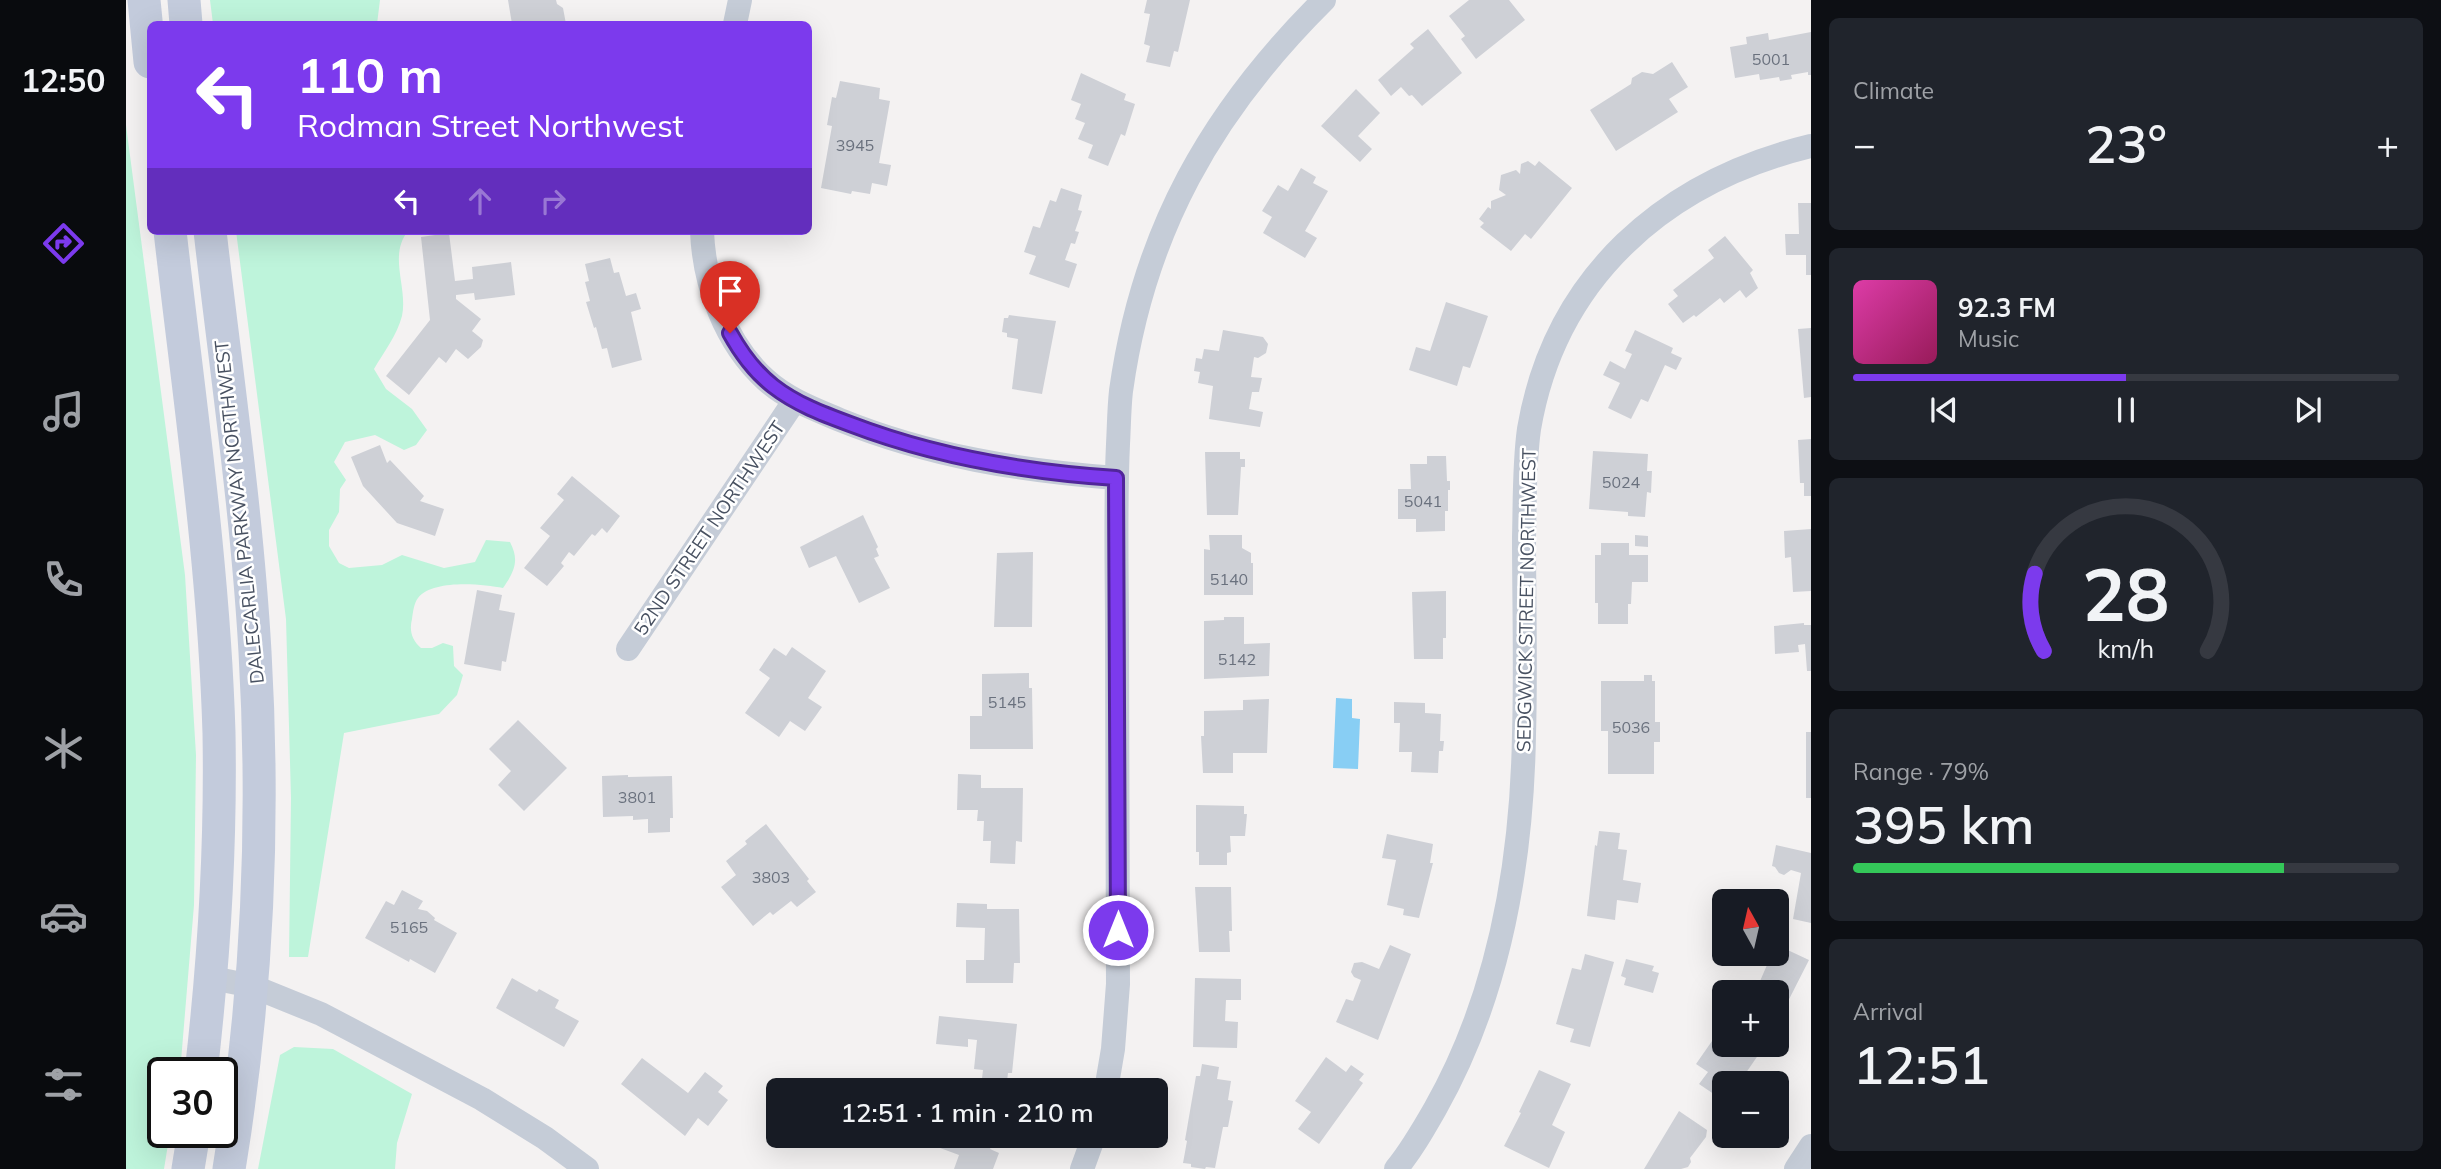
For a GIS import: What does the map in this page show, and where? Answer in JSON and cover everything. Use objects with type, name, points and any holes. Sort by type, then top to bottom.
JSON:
[{"type":"main road","points":[[144,0],[147,31]]},
{"type":"main road","points":[[184,0],[187,21]]},
{"type":"main road","name":"DALECARLIA PARKWAY NORTHWEST","points":[[170,235],[204,522],[219,733],[219,830],[212,978],[203,1057]]},
{"type":"main road","name":"DALECARLIA PARKWAY NORTHWEST","points":[[210,235],[244,518],[255,653],[259,805],[252,986],[229,1169]]},
{"type":"main road","points":[[188,1169],[191,1148]]},
{"type":"street","points":[[736,21],[740,0]]},
{"type":"street","points":[[1108,1078],[1118,984],[1116,478],[1121,393],[1127,359],[1148,273],[1167,222],[1203,149],[1233,104],[1316,3]]},
{"type":"street","name":"SEDGWICK STREET NORTHWEST","points":[[1395,1169],[1412,1148],[1441,1098],[1468,1039],[1495,957],[1510,886],[1520,810],[1524,746],[1525,468],[1532,414],[1548,361],[1572,312],[1595,278],[1644,226],[1682,197],[1723,175],[1782,153],[1811,146]]},
{"type":"street","name":"52ND STREET NORTHWEST","points":[[628,649],[795,400],[765,379],[735,343],[713,294],[702,235]]},
{"type":"street","points":[[795,400],[869,431],[966,459],[1015,468],[1116,478]]},
{"type":"street","points":[[212,978],[252,986],[321,1014],[472,1094],[545,1138],[587,1169]]},
{"type":"street","points":[[1797,1169],[1811,1146]]},
{"type":"street","points":[[1082,1169],[1090,1148]]},
{"type":"green space","points":[[210,0],[380,0],[377,21],[213,21]]},
{"type":"green space","points":[[126,125],[185,575],[196,755],[194,905],[181,1057],[147,1057],[147,1148],[167,1148],[164,1169],[126,1169]]},
{"type":"green space","points":[[237,235],[406,235],[399,251],[402,316],[394,337],[374,369],[386,389],[412,409],[427,430],[416,445],[404,450],[375,435],[345,442],[334,462],[346,480],[340,489],[339,512],[329,530],[329,546],[339,563],[349,568],[382,565],[402,555],[444,568],[475,562],[486,540],[510,542],[515,561],[513,571],[503,588],[471,584],[446,585],[425,592],[417,600],[411,627],[415,642],[421,648],[432,648],[443,643],[453,646],[454,666],[463,675],[457,695],[439,714],[344,733],[308,957],[289,957],[291,798],[286,619]]},
{"type":"green space","points":[[294,1047],[333,1049],[412,1094],[397,1143],[395,1169],[258,1169],[280,1055]]},
{"type":"water","points":[[1336,698],[1352,699],[1352,718],[1360,719],[1358,769],[1333,768]]},
{"type":"building","points":[[508,0],[556,0],[563,8],[565,21],[512,21]]},
{"type":"building","points":[[1147,0],[1190,0],[1178,52],[1174,51],[1170,67],[1146,62],[1150,46],[1144,44],[1150,14],[1144,13]]},
{"type":"building","points":[[1469,0],[1509,0],[1525,20],[1476,59],[1461,39],[1465,36],[1449,16]]},
{"type":"building","points":[[1428,29],[1462,73],[1422,106],[1401,87],[1391,96],[1378,80],[1414,48],[1410,44]]},
{"type":"building","points":[[1811,32],[1811,75],[1808,75],[1808,72],[1791,75],[1792,79],[1780,81],[1779,77],[1760,80],[1759,74],[1735,78],[1730,47],[1747,44],[1746,37],[1768,33],[1769,40]]},
{"type":"building","points":[[1672,62],[1688,87],[1669,99],[1678,112],[1616,151],[1590,110],[1631,84],[1632,78],[1642,72],[1653,74]]},
{"type":"building","points":[[1081,73],[1126,94],[1124,100],[1135,104],[1125,136],[1121,134],[1108,166],[1088,158],[1093,145],[1078,139],[1085,123],[1075,119],[1081,104],[1071,100]]},
{"type":"building","points":[[840,81],[880,88],[879,99],[890,101],[879,163],[891,165],[887,186],[872,183],[870,194],[852,191],[851,194],[821,188],[832,126],[827,125],[832,97],[836,98]]},
{"type":"building","points":[[1356,89],[1380,113],[1358,136],[1372,149],[1360,162],[1321,126]]},
{"type":"building","points":[[1528,161],[1535,166],[1539,161],[1572,188],[1531,239],[1525,234],[1511,251],[1480,227],[1484,223],[1479,219],[1488,207],[1491,209],[1491,201],[1506,195],[1499,190],[1501,175],[1516,170],[1520,174],[1521,164]]},
{"type":"building","points":[[1301,168],[1316,177],[1313,183],[1328,191],[1305,231],[1317,238],[1305,258],[1263,233],[1272,217],[1262,211],[1278,185],[1288,191]]},
{"type":"building","points":[[1061,188],[1082,195],[1078,210],[1082,211],[1075,231],[1079,232],[1075,244],[1071,243],[1065,260],[1077,264],[1069,288],[1029,274],[1036,256],[1024,252],[1033,226],[1040,228],[1050,200],[1056,202]]},
{"type":"building","points":[[1798,203],[1811,203],[1811,275],[1806,275],[1806,255],[1786,255],[1785,234],[1799,234]]},
{"type":"building","points":[[449,235],[455,281],[473,279],[472,267],[511,262],[515,295],[475,300],[474,293],[456,295],[456,299],[481,319],[472,331],[483,340],[481,347],[468,359],[456,349],[446,363],[439,357],[409,395],[386,376],[430,320],[421,237]]},
{"type":"building","points":[[1725,236],[1753,270],[1750,273],[1758,288],[1746,298],[1740,290],[1724,303],[1720,298],[1696,317],[1694,315],[1683,323],[1668,304],[1678,296],[1673,290],[1714,258],[1708,250]]},
{"type":"building","points":[[610,258],[614,273],[619,272],[626,296],[636,293],[641,309],[631,312],[642,360],[612,368],[607,348],[602,349],[596,327],[594,328],[586,302],[590,301],[585,282],[589,281],[585,264]]},
{"type":"building","points":[[1446,302],[1488,316],[1470,368],[1463,366],[1457,386],[1409,370],[1416,347],[1430,351]]},
{"type":"building","points":[[1009,315],[1056,321],[1042,394],[1012,389],[1018,339],[1007,337],[1007,333],[1002,332],[1004,318]]},
{"type":"building","points":[[1811,328],[1811,397],[1804,398],[1798,329]]},
{"type":"building","points":[[1223,330],[1263,337],[1268,344],[1266,353],[1258,358],[1254,357],[1251,377],[1262,378],[1259,392],[1252,392],[1249,409],[1263,412],[1260,427],[1209,419],[1213,386],[1198,383],[1200,372],[1194,371],[1196,358],[1202,359],[1204,349],[1219,351]]},
{"type":"building","points":[[1635,330],[1673,348],[1671,353],[1682,358],[1676,370],[1665,365],[1648,402],[1641,399],[1631,419],[1608,408],[1620,383],[1603,375],[1610,361],[1625,369],[1632,354],[1625,351]]},
{"type":"building","points":[[1811,439],[1811,496],[1804,496],[1804,483],[1800,483],[1798,440]]},
{"type":"building","points":[[380,445],[387,463],[390,460],[424,496],[420,501],[444,509],[435,536],[397,523],[363,486],[351,457]]},
{"type":"building","points":[[1593,451],[1648,454],[1647,471],[1652,471],[1651,493],[1647,492],[1645,517],[1628,516],[1628,512],[1589,509]]},
{"type":"building","points":[[1205,452],[1240,452],[1240,459],[1245,459],[1245,467],[1241,467],[1238,515],[1207,515]]},
{"type":"building","points":[[1427,456],[1446,456],[1450,490],[1448,511],[1445,511],[1445,531],[1416,532],[1416,519],[1398,519],[1398,489],[1411,489],[1410,464],[1427,464]]},
{"type":"building","points":[[572,476],[620,516],[607,533],[602,528],[595,536],[592,534],[574,556],[569,552],[561,563],[564,566],[547,586],[524,568],[550,536],[540,528],[564,500],[557,494]]},
{"type":"building","points":[[863,515],[878,547],[876,549],[879,556],[874,558],[890,588],[859,603],[836,556],[809,568],[800,547]]},
{"type":"building","points":[[1811,529],[1811,591],[1793,592],[1791,557],[1785,558],[1784,531]]},
{"type":"building","points":[[1209,535],[1242,535],[1242,548],[1251,553],[1253,563],[1253,595],[1204,595],[1204,549],[1210,550]]},
{"type":"building","points":[[1635,535],[1648,536],[1648,547],[1635,546]]},
{"type":"building","points":[[1601,543],[1629,543],[1629,555],[1648,555],[1648,582],[1632,582],[1628,624],[1598,624],[1595,555],[1601,555]]},
{"type":"building","points":[[1033,552],[1032,627],[994,627],[997,553]]},
{"type":"building","points":[[477,590],[502,595],[499,610],[515,613],[506,662],[502,661],[501,671],[464,664]]},
{"type":"building","points":[[1446,591],[1443,659],[1414,659],[1412,592]]},
{"type":"building","points":[[1224,617],[1244,617],[1244,644],[1270,643],[1269,676],[1204,679],[1204,621],[1224,620]]},
{"type":"building","points":[[1804,623],[1811,625],[1811,671],[1807,671],[1805,644],[1798,645],[1799,652],[1775,654],[1774,626]]},
{"type":"building","points":[[792,647],[826,671],[808,698],[822,707],[805,731],[790,721],[779,737],[745,713],[770,678],[759,670],[774,648],[786,656]]},
{"type":"building","points":[[1029,673],[1029,688],[1032,688],[1033,749],[970,749],[970,716],[982,716],[982,674]]},
{"type":"building","points":[[1644,675],[1652,675],[1652,681],[1655,681],[1655,722],[1660,722],[1660,742],[1654,742],[1654,774],[1608,774],[1608,731],[1601,731],[1601,681],[1644,681]]},
{"type":"building","points":[[1269,699],[1267,753],[1233,753],[1233,773],[1203,773],[1201,736],[1204,736],[1204,711],[1243,710],[1243,700]]},
{"type":"building","points":[[1394,702],[1425,703],[1425,713],[1441,714],[1440,741],[1444,741],[1443,751],[1439,751],[1438,773],[1411,772],[1412,752],[1399,752],[1400,723],[1394,723]]},
{"type":"building","points":[[518,720],[567,768],[524,811],[498,785],[511,771],[489,749]]},
{"type":"building","points":[[1806,732],[1811,732],[1811,798],[1806,798]]},
{"type":"building","points":[[958,774],[981,775],[981,788],[1023,788],[1022,842],[1016,841],[1015,864],[990,863],[991,841],[983,841],[984,821],[977,821],[978,810],[957,810]]},
{"type":"building","points":[[602,776],[672,776],[673,818],[670,818],[670,832],[648,833],[648,819],[633,820],[633,816],[603,817]]},
{"type":"building","points":[[1196,805],[1244,806],[1244,814],[1247,814],[1245,836],[1230,836],[1231,852],[1227,853],[1227,865],[1199,865],[1199,852],[1196,852]]},
{"type":"building","points":[[766,824],[816,892],[797,907],[791,901],[773,915],[770,912],[753,926],[721,887],[736,875],[726,861]]},
{"type":"building","points":[[1599,831],[1620,833],[1618,849],[1627,850],[1623,880],[1641,883],[1638,903],[1617,900],[1615,920],[1587,916]]},
{"type":"building","points":[[1387,834],[1433,844],[1430,863],[1433,863],[1419,918],[1403,915],[1404,909],[1387,905],[1396,860],[1382,858]]},
{"type":"building","points":[[1776,845],[1811,853],[1811,923],[1793,919],[1801,873],[1791,870],[1784,875],[1772,866]]},
{"type":"building","points":[[1195,887],[1231,887],[1230,952],[1199,952]]},
{"type":"building","points":[[402,890],[423,901],[418,909],[427,911],[434,920],[457,933],[435,973],[365,938],[386,901],[394,905]]},
{"type":"building","points":[[957,903],[987,904],[987,909],[1019,909],[1020,963],[1014,963],[1013,983],[966,983],[966,960],[984,960],[985,928],[956,927]]},
{"type":"building","points":[[1390,945],[1411,954],[1378,1040],[1336,1022],[1346,999],[1353,1001],[1361,980],[1351,972],[1354,963],[1362,962],[1379,969]]},
{"type":"building","points":[[1789,951],[1809,960],[1789,999],[1789,980],[1760,980],[1767,966],[1789,966]]},
{"type":"building","points":[[1585,954],[1614,962],[1590,1047],[1570,1042],[1574,1029],[1556,1024],[1572,968],[1581,970]]},
{"type":"building","points":[[1626,959],[1654,966],[1652,971],[1659,973],[1653,993],[1624,985],[1626,978],[1621,976]]},
{"type":"building","points":[[512,978],[559,1000],[555,1008],[579,1021],[564,1047],[496,1008]]},
{"type":"building","points":[[1195,978],[1241,979],[1241,1000],[1226,1000],[1225,1021],[1238,1022],[1237,1048],[1193,1047]]},
{"type":"building","points":[[939,1016],[1017,1024],[1012,1073],[1008,1073],[1007,1078],[982,1078],[983,1070],[974,1069],[977,1040],[968,1039],[968,1047],[936,1044]]},
{"type":"building","points":[[1712,1041],[1712,1057],[1757,1057],[1747,1071],[1712,1071],[1712,1093],[1699,1084],[1708,1072],[1696,1064]]},
{"type":"building","points":[[1326,1057],[1346,1072],[1351,1065],[1364,1074],[1359,1080],[1363,1083],[1319,1144],[1298,1129],[1311,1112],[1295,1101]]},
{"type":"building","points":[[642,1058],[688,1093],[705,1072],[723,1086],[718,1092],[728,1100],[708,1126],[698,1118],[685,1136],[621,1084]]},
{"type":"building","points":[[1202,1064],[1219,1067],[1217,1079],[1231,1081],[1228,1100],[1233,1101],[1228,1127],[1223,1127],[1215,1168],[1205,1169],[1183,1163],[1196,1076],[1200,1076]]},
{"type":"building","points":[[1539,1070],[1571,1084],[1552,1125],[1565,1132],[1549,1168],[1504,1146]]},
{"type":"building","points":[[1679,1111],[1707,1130],[1706,1137],[1690,1158],[1688,1167],[1644,1169]]},
{"type":"building","points":[[940,1148],[990,1148],[999,1153],[993,1169],[954,1169],[959,1155]]},
{"type":"route","points":[[730,333],[749,362],[783,394],[869,431],[917,447],[990,464],[1116,478],[1118,930]]}]
